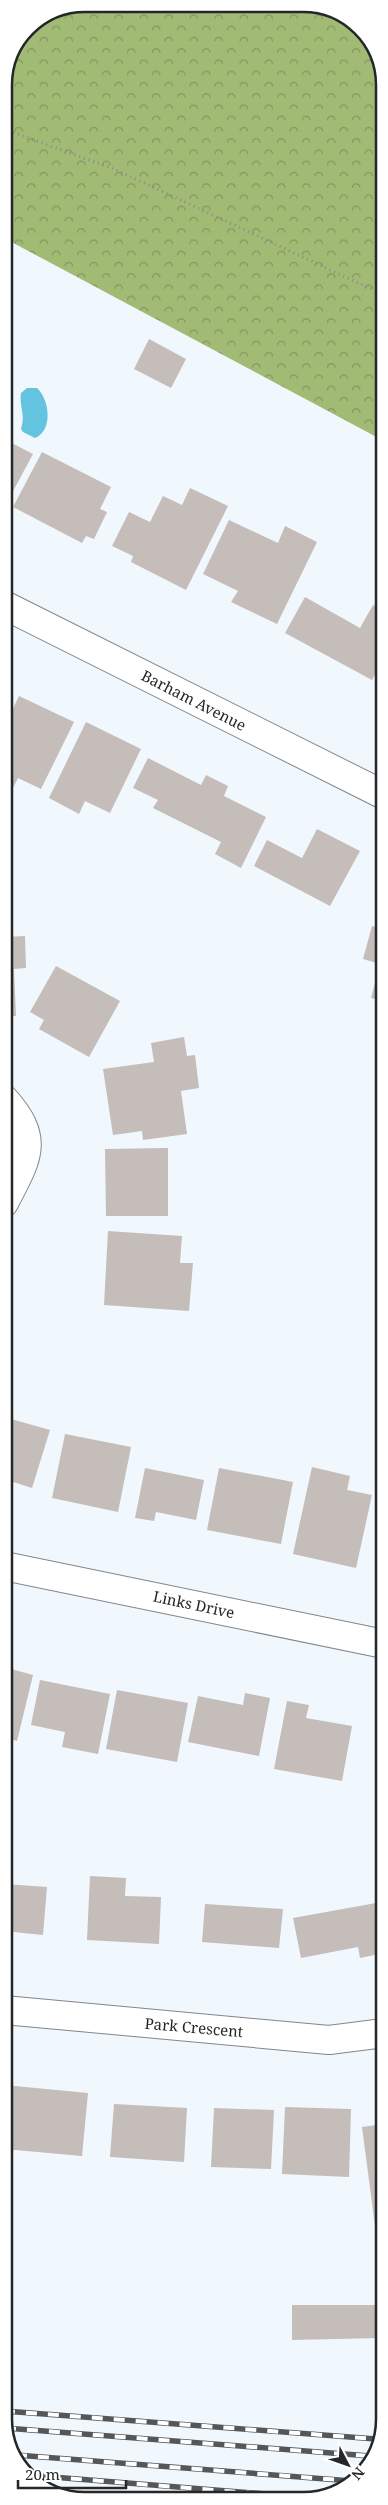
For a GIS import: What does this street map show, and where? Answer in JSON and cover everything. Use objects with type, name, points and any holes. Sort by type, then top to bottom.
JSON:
[{"type":"street","name":"Barham Avenue","points":[[12,609],[375,791]]},
{"type":"street","points":[[12,1108],[20,1116],[26,1133],[27,1150],[12,1186]]},
{"type":"street","name":"Links Drive","points":[[13,1568],[376,1642]]},
{"type":"street","name":"Park Crescent","points":[[13,2011],[329,2040],[376,2034]]},
{"type":"path","points":[[12,132],[114,168],[375,291]]},
{"type":"green space","points":[[85,12],[303,12],[331,18],[351,31],[360,41],[372,62],[375,80],[375,436],[12,242],[12,85],[18,57],[34,34],[57,18]]},
{"type":"water","points":[[27,388],[37,388],[47,407],[48,415],[45,429],[35,438],[21,429],[23,419],[21,393]]},
{"type":"building","points":[[149,339],[186,359],[171,388],[134,369]]},
{"type":"building","points":[[12,443],[33,454],[12,493]]},
{"type":"building","points":[[42,452],[111,487],[100,509],[107,512],[94,539],[86,536],[82,543],[13,507]]},
{"type":"building","points":[[190,488],[228,506],[186,590],[131,562],[133,556],[112,546],[129,512],[150,522],[163,496],[182,505]]},
{"type":"building","points":[[229,520],[278,543],[285,526],[317,542],[277,624],[231,602],[238,591],[203,574]]},
{"type":"building","points":[[305,597],[360,628],[373,605],[375,606],[375,674],[372,680],[285,633]]},
{"type":"building","points":[[19,696],[74,722],[41,789],[18,778],[12,788],[12,710]]},
{"type":"building","points":[[86,722],[141,749],[110,813],[85,801],[79,814],[49,798]]},
{"type":"building","points":[[148,758],[201,785],[206,775],[228,786],[224,796],[266,817],[241,868],[215,854],[221,842],[153,808],[158,800],[133,788]]},
{"type":"building","points":[[317,829],[360,851],[330,906],[254,866],[267,840],[302,858]]},
{"type":"building","points":[[372,926],[375,927],[375,963],[363,959]]},
{"type":"building","points":[[25,936],[26,968],[14,969],[16,1016],[12,1016],[12,937]]},
{"type":"building","points":[[56,966],[120,1001],[89,1057],[39,1029],[44,1020],[30,1012]]},
{"type":"building","points":[[375,981],[375,999],[371,998]]},
{"type":"building","points":[[184,1037],[187,1056],[195,1055],[199,1088],[181,1091],[187,1134],[143,1140],[142,1131],[113,1135],[103,1069],[154,1062],[151,1043]]},
{"type":"building","points":[[168,1148],[168,1216],[106,1216],[105,1149]]},
{"type":"building","points":[[108,1231],[182,1236],[180,1263],[193,1263],[189,1311],[104,1305]]},
{"type":"building","points":[[13,1419],[50,1430],[32,1488],[13,1482]]},
{"type":"building","points":[[65,1434],[131,1447],[118,1512],[52,1498]]},
{"type":"building","points":[[312,1467],[350,1476],[347,1490],[372,1495],[356,1568],[293,1554]]},
{"type":"building","points":[[145,1468],[204,1480],[196,1520],[156,1512],[154,1521],[135,1518]]},
{"type":"building","points":[[219,1468],[293,1482],[281,1544],[207,1530]]},
{"type":"building","points":[[13,1669],[33,1675],[17,1741],[13,1740]]},
{"type":"building","points":[[40,1680],[110,1694],[98,1754],[62,1747],[65,1732],[31,1725]]},
{"type":"building","points":[[117,1690],[188,1703],[177,1762],[106,1749]]},
{"type":"building","points":[[245,1693],[270,1698],[259,1756],[188,1742],[198,1696],[243,1705]]},
{"type":"building","points":[[287,1701],[309,1705],[306,1718],[352,1726],[342,1781],[274,1769]]},
{"type":"building","points":[[90,1876],[126,1878],[125,1896],[161,1897],[159,1944],[87,1940]]},
{"type":"building","points":[[13,1885],[47,1887],[43,1935],[13,1932]]},
{"type":"building","points":[[376,1903],[376,1955],[360,1958],[358,1947],[301,1958],[293,1918]]},
{"type":"building","points":[[205,1904],[283,1909],[279,1948],[202,1942]]},
{"type":"building","points":[[13,2086],[88,2093],[82,2156],[13,2150]]},
{"type":"building","points":[[114,2104],[187,2108],[184,2162],[110,2157]]},
{"type":"building","points":[[285,2107],[351,2109],[349,2177],[282,2174]]},
{"type":"building","points":[[214,2108],[274,2110],[271,2169],[211,2167]]},
{"type":"building","points":[[376,2125],[376,2226],[375,2226],[362,2127]]},
{"type":"building","points":[[292,2305],[376,2305],[376,2338],[292,2340]]},
{"type":"railway","points":[[13,2412],[373,2439]]},
{"type":"railway","points":[[13,2429],[366,2456]]},
{"type":"railway","points":[[22,2455],[343,2480]]},
{"type":"railway","points":[[40,2476],[240,2492]]}]
